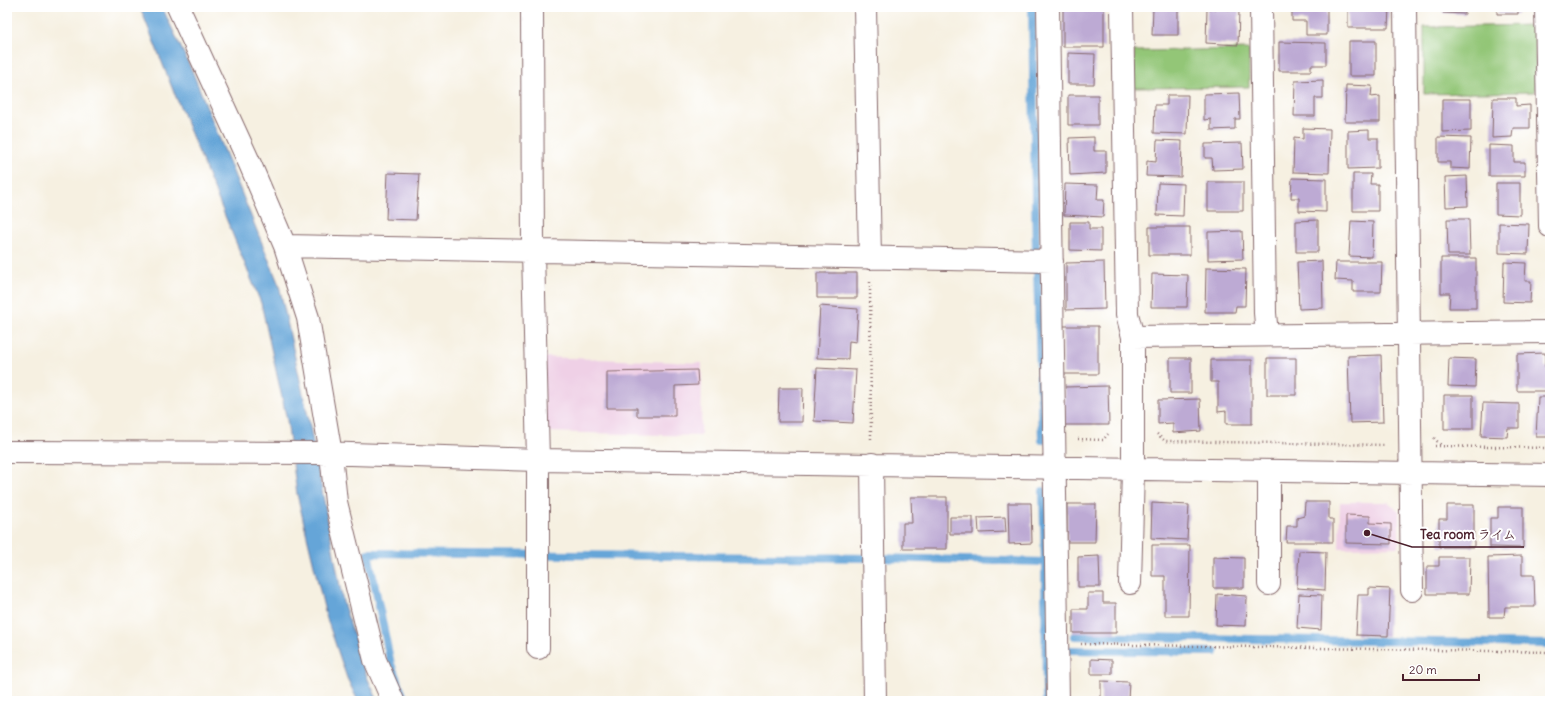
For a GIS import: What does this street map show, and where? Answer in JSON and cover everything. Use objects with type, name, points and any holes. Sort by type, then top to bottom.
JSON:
[{"type":"street","points":[[178,7],[250,164],[285,246],[308,318],[326,454],[336,502],[375,660],[393,701]]},
{"type":"street","points":[[532,7],[533,251],[538,460],[538,648]]},
{"type":"street","points":[[865,7],[870,258]]},
{"type":"street","points":[[1048,7],[1058,701]]},
{"type":"street","points":[[1122,7],[1127,314],[1133,337],[1133,469],[1130,583]]},
{"type":"street","points":[[1261,7],[1265,305],[1267,335]]},
{"type":"street","points":[[1405,7],[1412,590]]},
{"type":"street","points":[[1546,7],[1550,226]]},
{"type":"street","points":[[285,246],[1052,261]]},
{"type":"street","points":[[1133,337],[1550,332]]},
{"type":"street","points":[[7,452],[326,454],[538,460],[1550,475]]},
{"type":"street","points":[[872,464],[875,701]]},
{"type":"street","points":[[1269,471],[1269,584]]},
{"type":"path","points":[[870,258],[872,464]]},
{"type":"path","points":[[1153,431],[1165,441],[1550,448]]},
{"type":"path","points":[[1057,644],[1550,652]]},
{"type":"shaded area","points":[[542,357],[702,363],[701,436],[546,432]]},
{"type":"shaded area","points":[[1340,502],[1388,502],[1399,511],[1399,547],[1339,548]]},
{"type":"green space","points":[[1536,25],[1535,92],[1424,94],[1424,27]]},
{"type":"green space","points":[[1249,49],[1249,87],[1134,88],[1134,51]]},
{"type":"water","points":[[140,7],[162,7],[193,73],[279,285],[309,421],[343,602],[367,677],[378,701],[358,701],[347,678],[326,616],[297,494],[287,420],[261,303]]},
{"type":"building","points":[[1063,7],[1104,7],[1104,47],[1063,47]]},
{"type":"building","points":[[1153,7],[1178,7],[1178,35],[1152,35]]},
{"type":"building","points":[[1292,7],[1327,7],[1327,35],[1306,35],[1306,21],[1292,21]]},
{"type":"building","points":[[1348,7],[1389,7],[1388,28],[1348,28]]},
{"type":"building","points":[[1443,7],[1465,7],[1465,14],[1443,13]]},
{"type":"building","points":[[1497,7],[1518,7],[1518,14],[1497,14]]},
{"type":"building","points":[[1207,9],[1239,10],[1238,45],[1206,43]]},
{"type":"building","points":[[1349,41],[1376,41],[1376,76],[1349,76]]},
{"type":"building","points":[[1279,42],[1326,43],[1326,65],[1311,65],[1311,71],[1279,71]]},
{"type":"building","points":[[1068,53],[1095,54],[1094,84],[1068,84]]},
{"type":"building","points":[[1323,80],[1323,98],[1315,98],[1315,116],[1294,116],[1295,81]]},
{"type":"building","points":[[1346,85],[1372,86],[1371,97],[1380,96],[1380,122],[1345,122]]},
{"type":"building","points":[[1239,93],[1240,119],[1235,119],[1235,129],[1211,130],[1211,119],[1204,120],[1204,94]]},
{"type":"building","points":[[1068,95],[1098,95],[1098,125],[1068,125]]},
{"type":"building","points":[[1167,95],[1188,95],[1187,134],[1154,133],[1155,105],[1167,105]]},
{"type":"building","points":[[1493,98],[1516,98],[1516,106],[1530,105],[1530,128],[1513,128],[1512,137],[1492,138]]},
{"type":"building","points":[[1442,99],[1471,99],[1471,131],[1442,132]]},
{"type":"building","points":[[1303,128],[1330,129],[1329,173],[1293,172],[1294,138],[1303,139]]},
{"type":"building","points":[[1369,130],[1369,138],[1378,138],[1378,168],[1348,169],[1348,131]]},
{"type":"building","points":[[1094,137],[1094,151],[1106,151],[1106,173],[1070,175],[1069,138]]},
{"type":"building","points":[[1438,137],[1471,138],[1470,169],[1450,168],[1450,162],[1438,162]]},
{"type":"building","points":[[1157,140],[1182,141],[1181,177],[1146,176],[1147,161],[1156,162]]},
{"type":"building","points":[[1242,143],[1243,169],[1213,170],[1212,158],[1205,158],[1205,144]]},
{"type":"building","points":[[1489,145],[1514,146],[1514,162],[1525,162],[1525,176],[1489,176]]},
{"type":"building","points":[[388,173],[419,174],[416,220],[386,219]]},
{"type":"building","points":[[1353,174],[1371,174],[1370,184],[1378,184],[1378,211],[1353,211]]},
{"type":"building","points":[[1467,176],[1468,206],[1446,207],[1445,177]]},
{"type":"building","points":[[1292,178],[1326,179],[1326,212],[1299,211],[1299,198],[1291,198]]},
{"type":"building","points":[[1208,182],[1243,182],[1243,211],[1208,211]]},
{"type":"building","points":[[1158,183],[1184,184],[1183,216],[1157,215]]},
{"type":"building","points":[[1496,183],[1520,183],[1520,215],[1496,214]]},
{"type":"building","points":[[1065,184],[1098,185],[1097,200],[1104,200],[1103,217],[1064,215]]},
{"type":"building","points":[[1447,219],[1469,219],[1470,255],[1448,255]]},
{"type":"building","points":[[1318,220],[1318,252],[1296,252],[1296,221]]},
{"type":"building","points":[[1351,221],[1373,222],[1372,257],[1349,256]]},
{"type":"building","points":[[1070,222],[1089,222],[1089,229],[1101,229],[1101,251],[1070,250]]},
{"type":"building","points":[[1499,223],[1529,224],[1528,254],[1499,253]]},
{"type":"building","points":[[1149,227],[1190,227],[1190,255],[1149,255]]},
{"type":"building","points":[[1242,231],[1243,259],[1208,260],[1208,232]]},
{"type":"building","points":[[1441,258],[1476,258],[1476,308],[1449,308],[1450,293],[1441,293]]},
{"type":"building","points":[[1322,261],[1323,308],[1299,309],[1297,262]]},
{"type":"building","points":[[1104,262],[1105,309],[1066,310],[1066,263]]},
{"type":"building","points":[[1336,262],[1382,262],[1381,292],[1353,292],[1353,281],[1335,280]]},
{"type":"building","points":[[1504,262],[1526,263],[1525,281],[1531,281],[1530,303],[1503,302]]},
{"type":"building","points":[[1206,268],[1246,269],[1245,306],[1236,306],[1235,312],[1205,312]]},
{"type":"building","points":[[817,273],[857,273],[857,298],[817,298]]},
{"type":"building","points":[[1152,274],[1188,275],[1187,307],[1151,307]]},
{"type":"building","points":[[820,306],[858,309],[856,342],[849,341],[848,359],[817,358]]},
{"type":"building","points":[[1063,326],[1098,326],[1098,374],[1063,374]]},
{"type":"building","points":[[1545,353],[1545,367],[1550,367],[1550,391],[1517,391],[1517,354]]},
{"type":"building","points":[[1381,355],[1383,422],[1350,423],[1348,356]]},
{"type":"building","points":[[1170,358],[1191,358],[1191,393],[1170,393]]},
{"type":"building","points":[[1267,358],[1296,358],[1296,395],[1267,395]]},
{"type":"building","points":[[1449,358],[1476,359],[1475,387],[1448,386]]},
{"type":"building","points":[[1211,360],[1252,360],[1252,424],[1226,424],[1226,411],[1218,412],[1218,382],[1211,382]]},
{"type":"building","points":[[817,368],[856,370],[853,423],[814,421]]},
{"type":"building","points":[[697,370],[698,385],[675,386],[675,416],[637,416],[637,408],[607,408],[607,372]]},
{"type":"building","points":[[1108,386],[1109,425],[1065,425],[1064,387]]},
{"type":"building","points":[[779,388],[803,388],[802,422],[778,422]]},
{"type":"building","points":[[1444,395],[1473,395],[1473,429],[1444,429]]},
{"type":"building","points":[[1538,397],[1550,397],[1550,437],[1536,437]]},
{"type":"building","points":[[1200,399],[1201,431],[1173,433],[1173,423],[1158,424],[1158,400]]},
{"type":"building","points":[[1483,403],[1519,404],[1519,428],[1508,428],[1507,437],[1481,436]]},
{"type":"building","points":[[911,497],[947,497],[947,549],[903,549],[903,523],[912,523]]},
{"type":"building","points":[[1305,502],[1329,502],[1329,519],[1333,519],[1333,542],[1286,542],[1287,526],[1297,526],[1297,518],[1304,516]]},
{"type":"building","points":[[1008,503],[1031,503],[1032,543],[1009,544]]},
{"type":"building","points":[[1152,503],[1189,505],[1187,540],[1151,538]]},
{"type":"building","points":[[1067,504],[1096,504],[1095,542],[1067,542]]},
{"type":"building","points":[[1447,505],[1474,505],[1474,547],[1439,547],[1439,519],[1447,519]]},
{"type":"building","points":[[1498,507],[1523,507],[1523,548],[1490,547],[1490,518],[1498,518]]},
{"type":"building","points":[[1346,515],[1370,516],[1370,523],[1391,524],[1391,544],[1346,543]]},
{"type":"building","points":[[950,517],[973,517],[973,534],[950,534]]},
{"type":"building","points":[[1005,517],[1006,532],[979,533],[978,518]]},
{"type":"building","points":[[1152,545],[1190,545],[1189,616],[1165,616],[1165,576],[1152,576]]},
{"type":"building","points":[[1299,551],[1326,552],[1325,590],[1297,588]]},
{"type":"building","points":[[1099,556],[1100,587],[1078,587],[1078,557]]},
{"type":"building","points":[[1522,556],[1522,575],[1534,575],[1535,607],[1505,607],[1504,617],[1489,617],[1488,557]]},
{"type":"building","points":[[1213,557],[1244,558],[1244,588],[1213,588]]},
{"type":"building","points":[[1439,557],[1470,557],[1469,594],[1427,594],[1427,566],[1439,566]]},
{"type":"building","points":[[1369,588],[1390,589],[1388,636],[1356,635],[1358,595],[1369,595]]},
{"type":"building","points":[[1088,593],[1103,593],[1103,603],[1116,603],[1116,633],[1073,633],[1073,609],[1088,609]]},
{"type":"building","points":[[1217,594],[1247,596],[1246,626],[1216,625]]},
{"type":"building","points":[[1299,594],[1322,595],[1321,630],[1297,628]]},
{"type":"building","points":[[1091,659],[1112,660],[1112,674],[1091,674]]},
{"type":"building","points":[[1101,681],[1129,682],[1128,701],[1101,701]]},
{"type":"waterway","points":[[1032,7],[1036,256]]},
{"type":"waterway","points":[[1030,267],[1037,267],[1042,440]]},
{"type":"waterway","points":[[1043,491],[1045,562]]},
{"type":"waterway","points":[[405,701],[391,664],[368,553],[876,558],[1045,562],[1046,701]]},
{"type":"waterway","points":[[1075,636],[1550,644]]},
{"type":"waterway","points":[[1068,650],[1215,652]]},
{"type":"place","name":"Tea room ライム","points":[[1367,533]]}]
